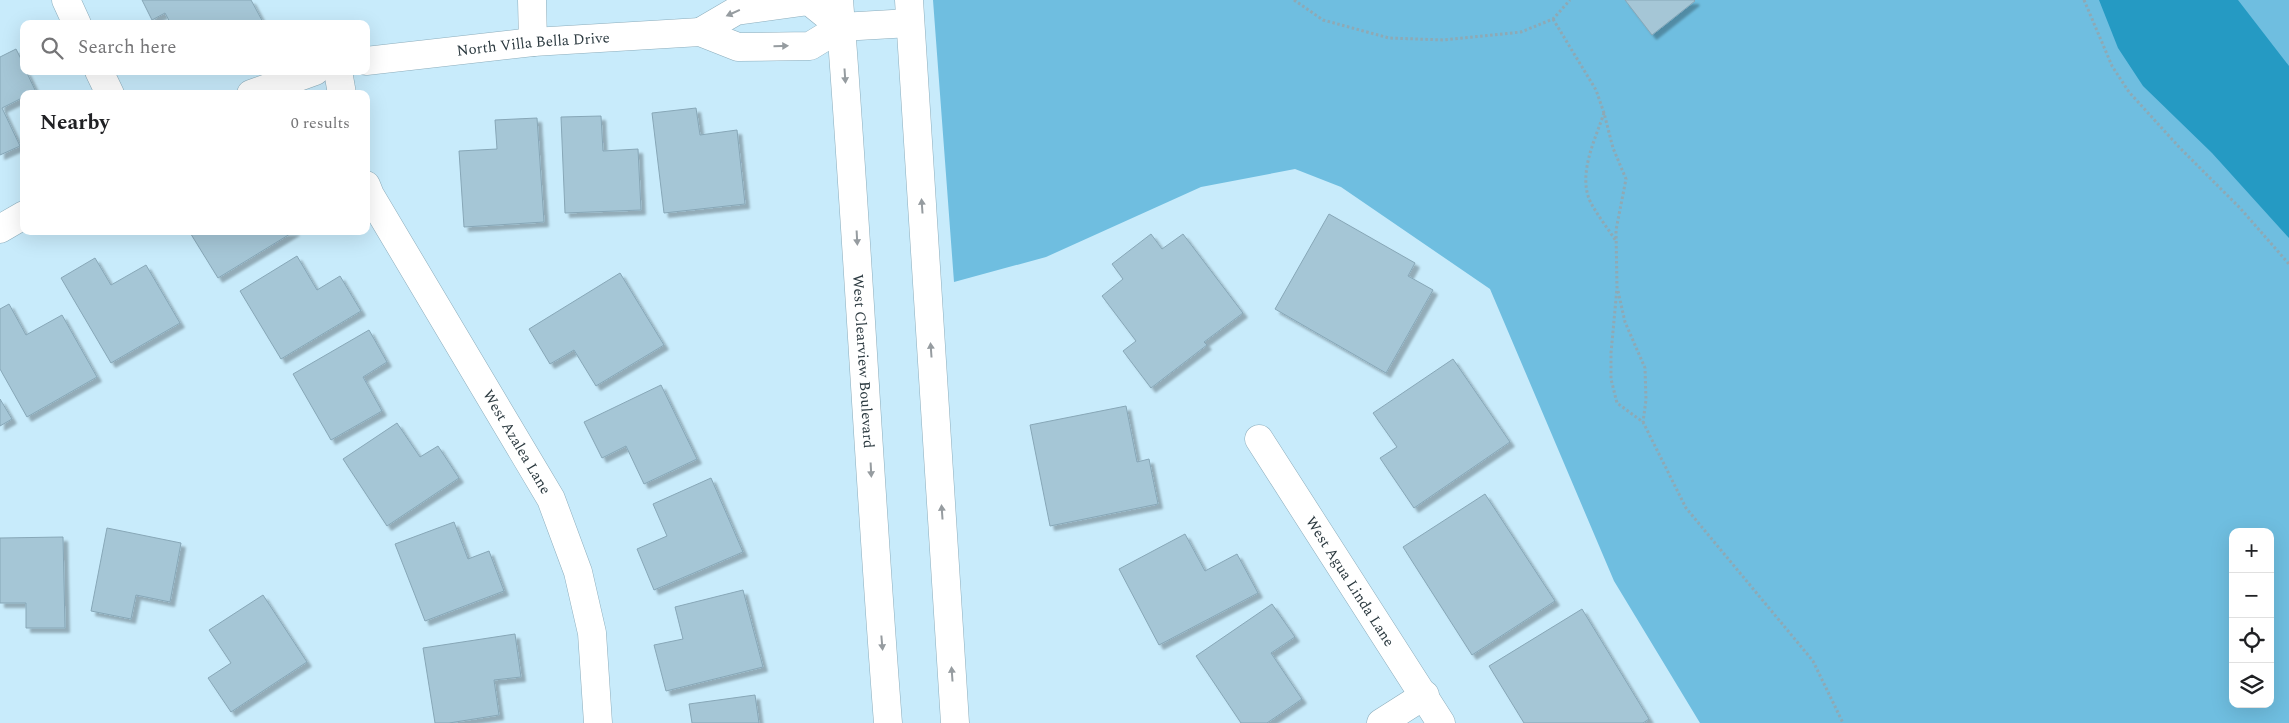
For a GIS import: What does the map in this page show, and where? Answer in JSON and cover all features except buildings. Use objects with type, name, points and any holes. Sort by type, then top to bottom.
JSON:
[{"type":"street","points":[[66,0],[75,20]]},
{"type":"street","points":[[532,0],[533,42]]},
{"type":"street","name":"West Clearview Boulevard","points":[[839,0],[856,222],[878,594],[888,723]]},
{"type":"street","name":"North Villa Bella Drive","points":[[700,32],[736,11],[809,1],[841,27]]},
{"type":"street","points":[[910,11],[955,723]]},
{"type":"street","name":"North Villa Bella Drive","points":[[370,61],[533,42],[700,32],[738,46],[810,46],[841,27],[910,11]]},
{"type":"street","points":[[102,75],[108,90]]},
{"type":"street","points":[[261,90],[304,75]]},
{"type":"street","points":[[339,75],[341,90]]},
{"type":"street","name":"West Azalea Lane","points":[[370,195],[552,499],[578,572],[592,633],[598,723]]},
{"type":"street","points":[[0,229],[20,217]]},
{"type":"street","name":"West Agua Linda Lane","points":[[1259,439],[1425,694],[1441,723]]},
{"type":"street","points":[[1381,723],[1425,694]]},
{"type":"path","points":[[1294,0],[1323,20],[1389,38],[1444,40],[1521,32],[1552,18],[1570,0]]},
{"type":"path","points":[[2084,0],[2112,66],[2129,92],[2179,147],[2240,208],[2289,264]]},
{"type":"path","points":[[1552,18],[1596,90],[1613,148],[1626,179],[1616,230],[1617,288],[1611,353],[1611,379],[1617,403],[1643,422],[1686,508],[1813,661],[1843,723]]},
{"type":"path","points":[[1604,113],[1590,154],[1586,180],[1590,203],[1616,241]]},
{"type":"path","points":[[1617,288],[1625,322],[1645,368],[1646,400],[1643,422]]},
{"type":"shaded area","points":[[933,0],[2289,0],[2289,723],[1700,723],[1614,581],[1490,289],[1341,187],[1295,169],[1201,187],[1046,257],[954,282]]},
{"type":"shaded area","points":[[2099,0],[2238,0],[2289,66],[2289,238],[2212,153],[2143,86],[2118,48]]}]
